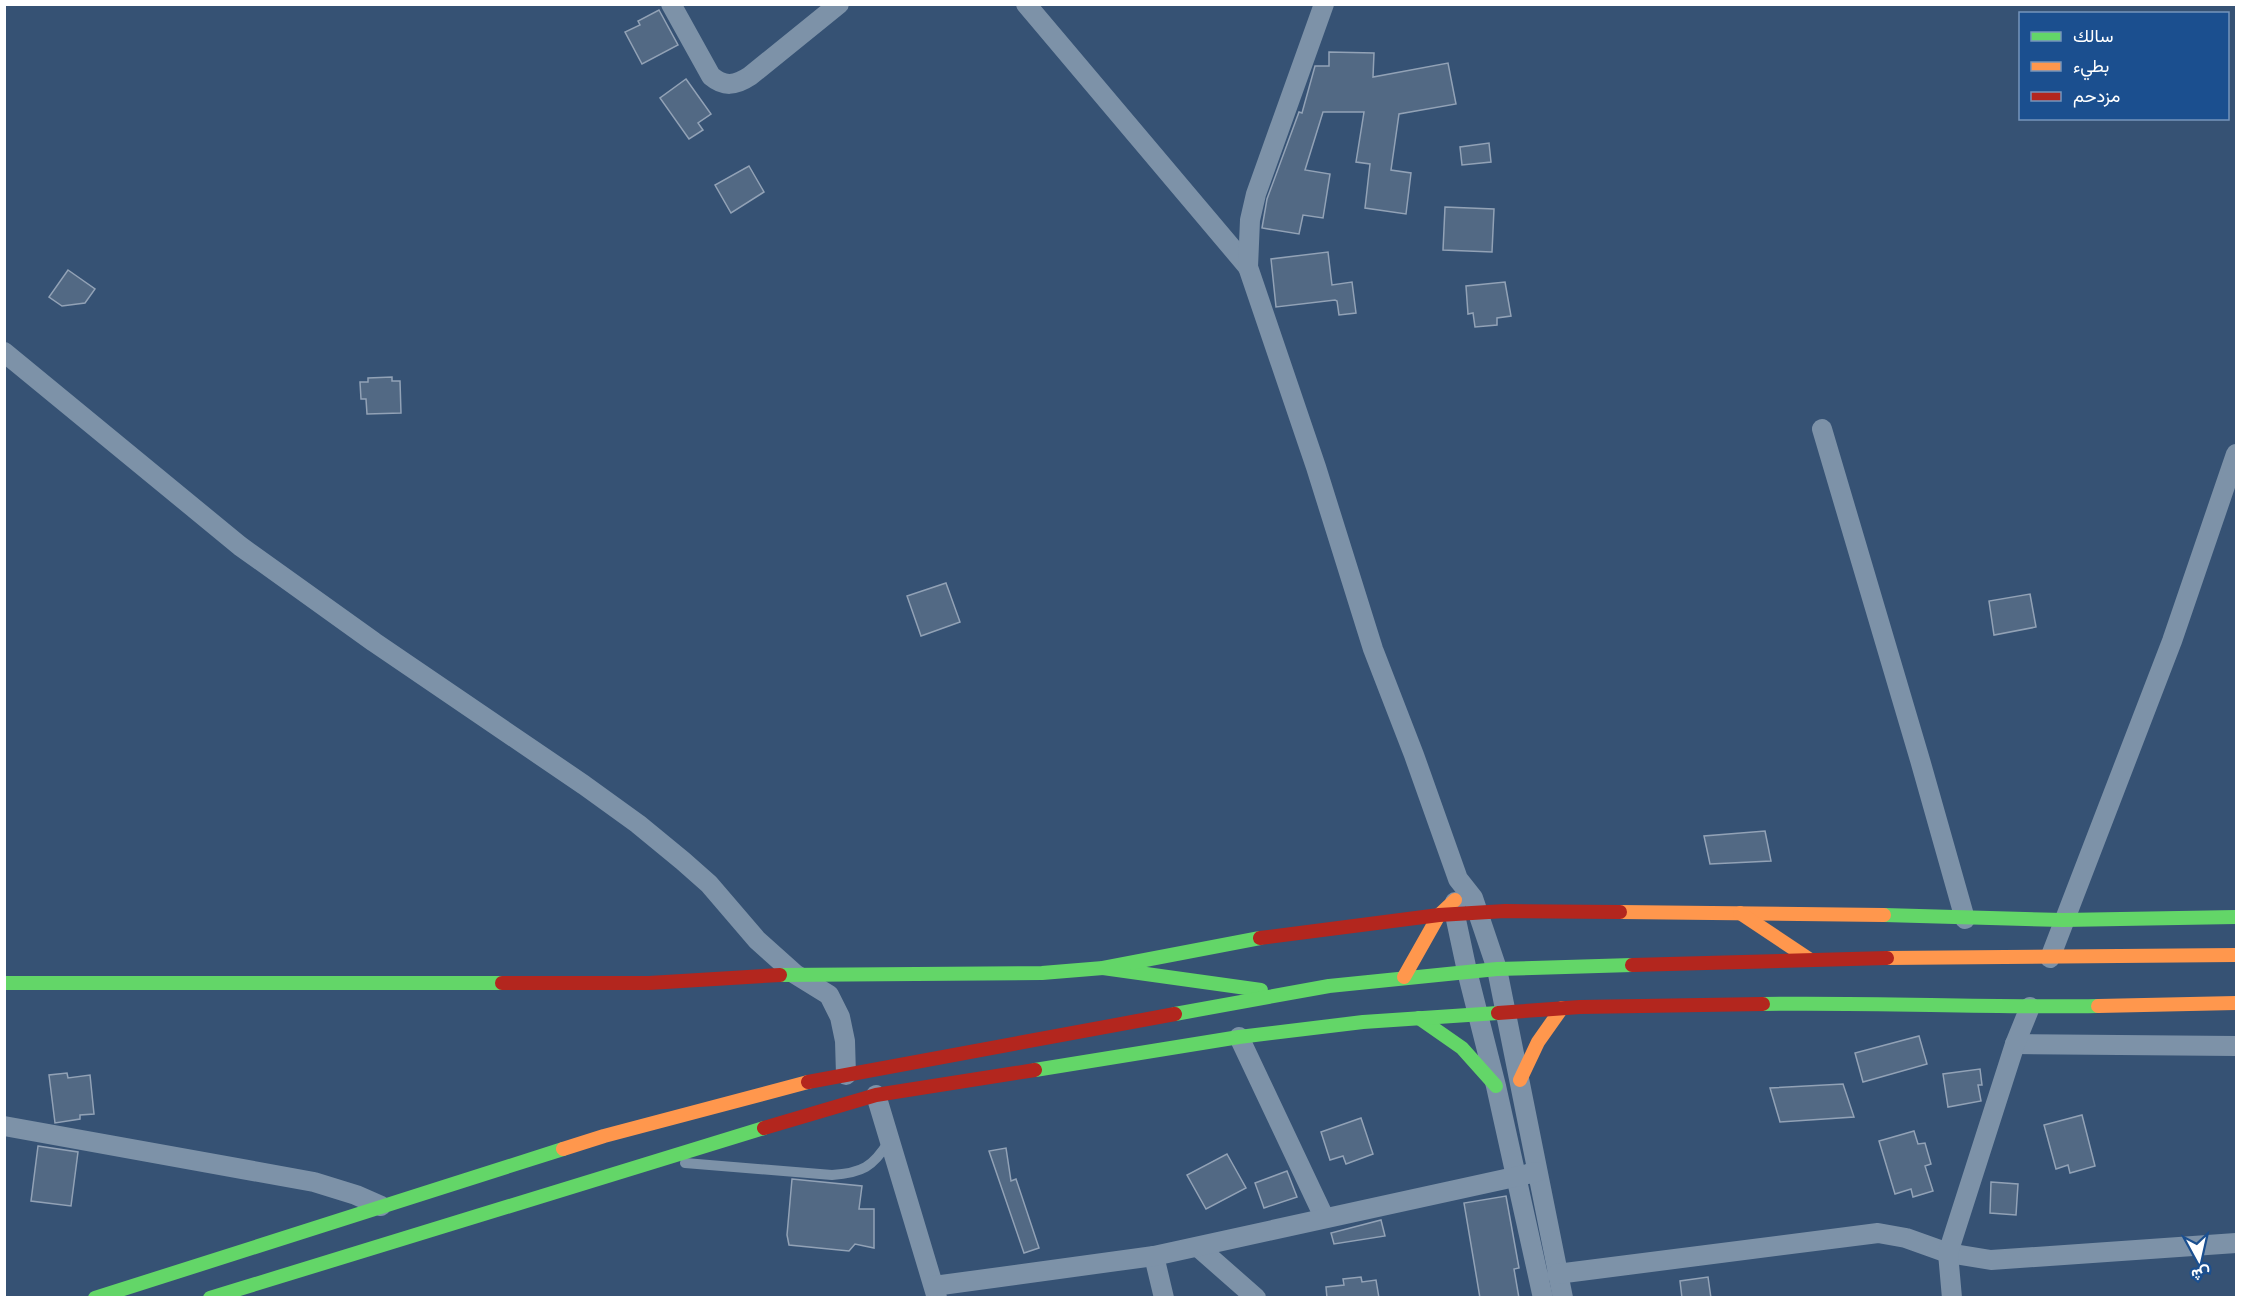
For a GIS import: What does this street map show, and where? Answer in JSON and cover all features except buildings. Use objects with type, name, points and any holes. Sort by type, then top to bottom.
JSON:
[{"type":"main road","points":[[4,983],[637,983],[795,974],[1042,974],[1103,968],[1175,952],[1273,935],[1450,910],[1477,914],[1505,911],[1740,913],[2063,920],[2236,917]]},
{"type":"main road","points":[[1404,977],[1450,910]]},
{"type":"main road","points":[[1740,913],[1809,959]]},
{"type":"main road","points":[[95,1298],[604,1136],[815,1080],[1329,986],[1497,969],[1809,959],[2236,955]]},
{"type":"main road","points":[[1103,968],[1289,993]]},
{"type":"main road","points":[[210,1298],[652,1161],[876,1095],[1239,1037],[1363,1022],[1562,1008],[1829,1003],[2030,1007],[2236,1003]]},
{"type":"main road","points":[[1520,1080],[1540,1035],[1562,1008]]},
{"type":"main road","points":[[1419,1018],[1460,1043],[1496,1086]]},
{"type":"street","points":[[671,4],[711,76],[720,84],[728,84],[750,76],[838,4]]},
{"type":"street","points":[[1026,4],[1248,267]]},
{"type":"street","points":[[1324,4],[1256,194],[1250,220],[1248,267],[1316,467],[1373,649],[1458,879],[1473,898],[1497,969],[1563,1298]]},
{"type":"street","points":[[4,352],[240,546],[374,642],[638,824],[709,884],[758,940],[795,974],[823,990],[834,1002],[845,1041],[846,1075]]},
{"type":"street","points":[[1822,429],[1965,919]]},
{"type":"street","points":[[2050,958],[2172,641],[2236,454]]},
{"type":"street","points":[[1458,879],[1450,910],[1496,1086],[1514,1176],[1543,1298]]},
{"type":"street","points":[[1952,1298],[1948,1252],[2015,1044],[2030,1007]]},
{"type":"street","points":[[1239,1037],[1324,1217]]},
{"type":"street","points":[[2015,1044],[2236,1046]]},
{"type":"street","points":[[876,1095],[935,1292],[1154,1256],[1537,1172]]},
{"type":"street","points":[[4,1126],[314,1182],[356,1195],[381,1206]]},
{"type":"street","points":[[1557,1274],[1861,1233],[1889,1234],[1948,1252],[1990,1260],[2236,1243]]},
{"type":"street","points":[[1198,1247],[1256,1298]]},
{"type":"street","points":[[1154,1256],[1164,1298]]},
{"type":"lane","points":[[652,1161],[832,1175],[853,1174],[866,1168],[879,1157],[889,1139]]},
{"type":"traffic: fast","points":[[1884,915],[2063,920],[2236,917]]},
{"type":"traffic: fast","points":[[780,975],[1042,973],[1103,968],[1260,938]]},
{"type":"traffic: fast","points":[[1175,1014],[1329,986],[1497,969],[1632,965]]},
{"type":"traffic: fast","points":[[1103,968],[1261,990]]},
{"type":"traffic: fast","points":[[4,983],[502,983]]},
{"type":"traffic: fast","points":[[1763,1004],[2098,1006]]},
{"type":"traffic: fast","points":[[1035,1070],[1239,1037],[1363,1022],[1498,1013]]},
{"type":"traffic: fast","points":[[1419,1018],[1462,1048],[1496,1086]]},
{"type":"traffic: fast","points":[[210,1298],[764,1128]]},
{"type":"traffic: fast","points":[[95,1298],[563,1149]]},
{"type":"traffic: slow","points":[[1404,977],[1439,915],[1455,900]]},
{"type":"traffic: slow","points":[[1620,912],[1884,915]]},
{"type":"traffic: slow","points":[[1740,913],[1809,959]]},
{"type":"traffic: slow","points":[[1887,958],[2236,955]]},
{"type":"traffic: slow","points":[[2098,1006],[2236,1003]]},
{"type":"traffic: slow","points":[[1520,1080],[1538,1042],[1562,1008]]},
{"type":"traffic: slow","points":[[563,1149],[808,1082]]},
{"type":"traffic: jam","points":[[1260,938],[1439,915],[1505,911],[1620,912]]},
{"type":"traffic: jam","points":[[1632,965],[1887,958]]},
{"type":"traffic: jam","points":[[502,983],[649,983],[780,975]]},
{"type":"traffic: jam","points":[[1498,1013],[1580,1007],[1763,1004]]},
{"type":"traffic: jam","points":[[808,1082],[1175,1014]]},
{"type":"traffic: jam","points":[[764,1128],[876,1095],[1035,1070]]}]
